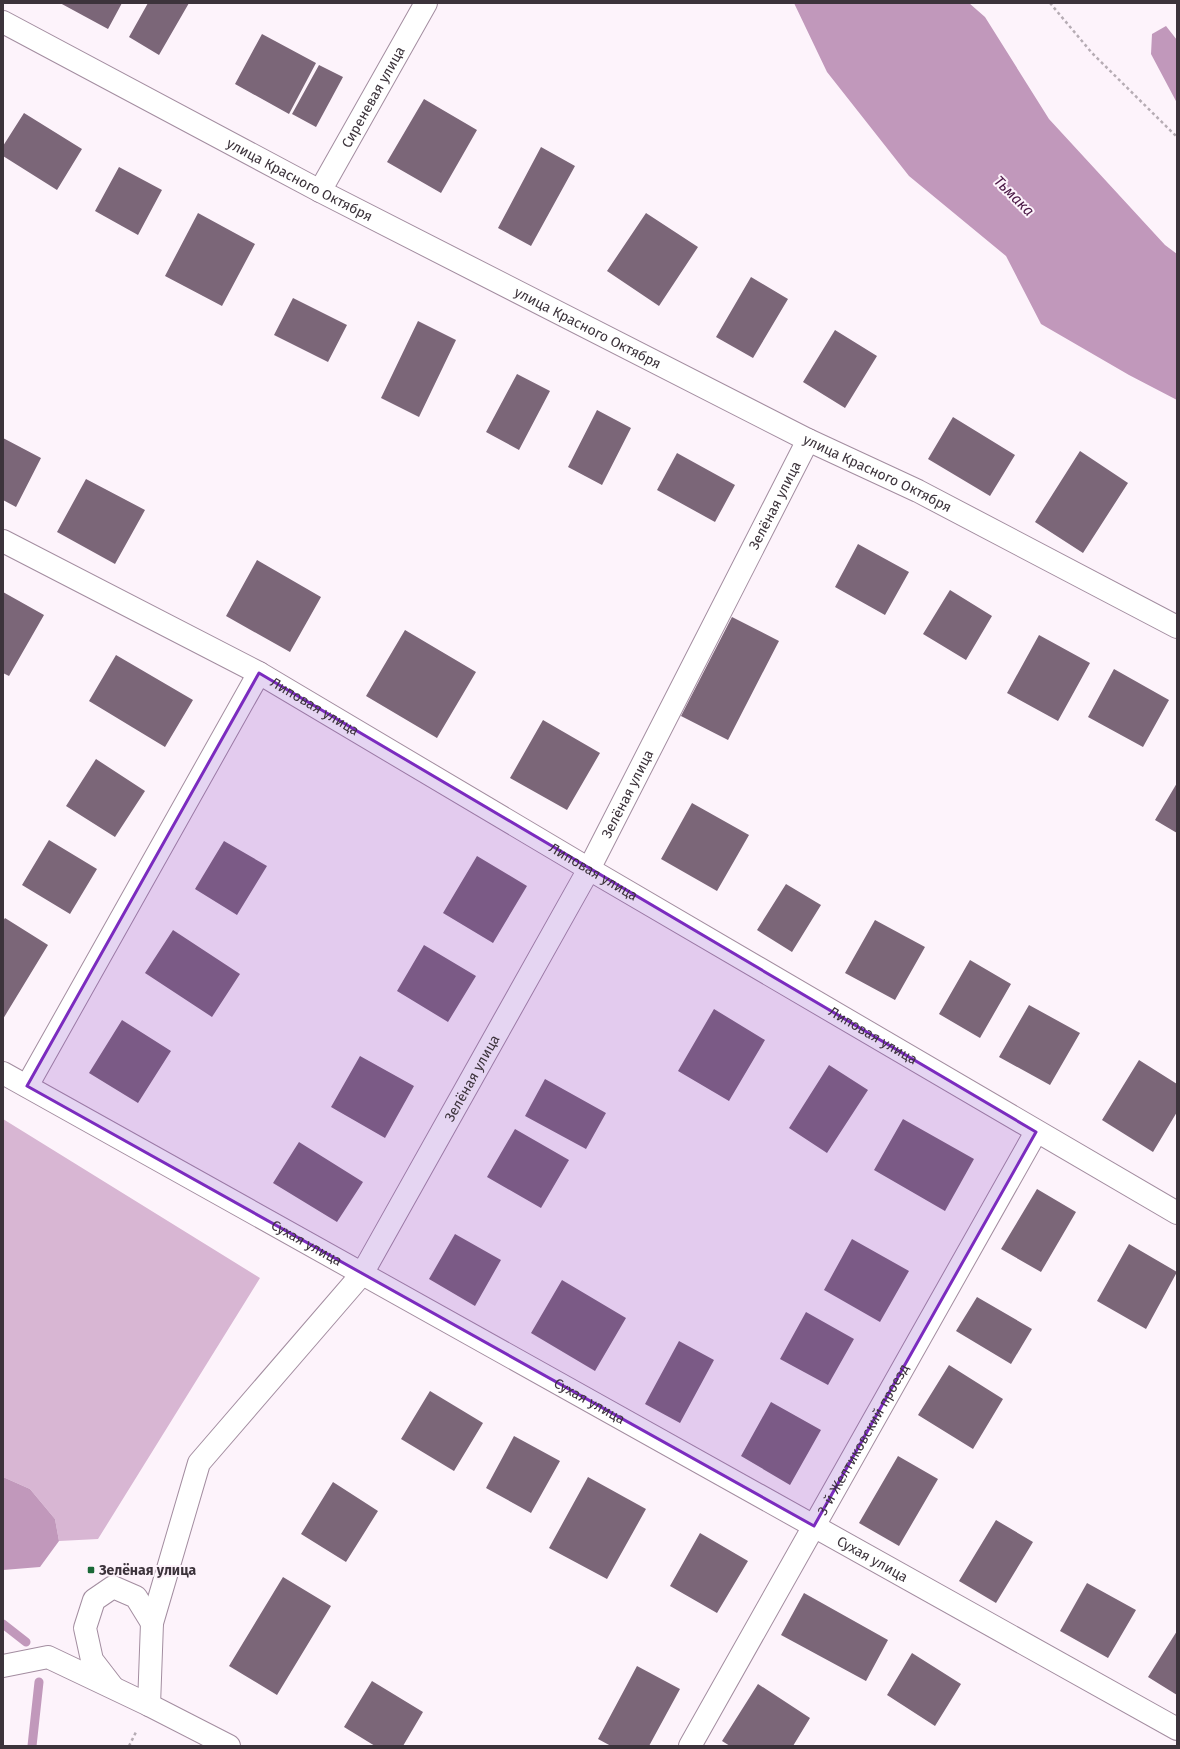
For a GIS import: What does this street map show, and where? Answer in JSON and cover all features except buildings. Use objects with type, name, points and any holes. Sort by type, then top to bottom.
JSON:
[{"type":"street","name":"Сиреневая улица","points":[[320,191],[426,3]]},
{"type":"street","name":"улица Красного Октября","points":[[3,22],[320,191],[808,440],[918,491],[1177,627]]},
{"type":"street","name":"Зелёная улица","points":[[149,1705],[152,1623],[199,1462],[362,1274],[589,870],[808,440]]},
{"type":"street","name":"Липовая улица","points":[[3,541],[259,673],[589,870],[1177,1213]]},
{"type":"street","points":[[27,1086],[259,673]]},
{"type":"street","name":"Сухая улица","points":[[3,1073],[1177,1729]]},
{"type":"street","name":"3-й Желтиковский проезд","points":[[690,1746],[1036,1132]]},
{"type":"street","points":[[114,1688],[92,1660],[85,1628],[94,1600],[113,1587],[136,1597],[152,1623]]},
{"type":"street","points":[[3,1666],[48,1657],[149,1705],[229,1746]]},
{"type":"path","points":[[1050,3],[1092,53],[1177,137]]},
{"type":"highlighted area","points":[[259,673],[1036,1132],[814,1526],[27,1086]]},
{"type":"shaded area","points":[[3,1119],[260,1278],[98,1539],[59,1541],[55,1519],[30,1489],[3,1477]]},
{"type":"water","name":"Тьмака","points":[[794,3],[969,3],[985,17],[1049,119],[1165,245],[1177,254],[1177,400],[1129,375],[1041,324],[1006,256],[909,176],[827,72]]},
{"type":"water","points":[[1166,26],[1177,40],[1177,103],[1151,54],[1152,34]]},
{"type":"water","points":[[3,1477],[30,1489],[55,1519],[59,1541],[40,1567],[3,1570]]},
{"type":"waterway","points":[[3,1624],[26,1642]]},
{"type":"waterway","points":[[32,1746],[39,1682]]},
{"type":"place","name":"Зелёная улица","points":[[91,1570]]}]
